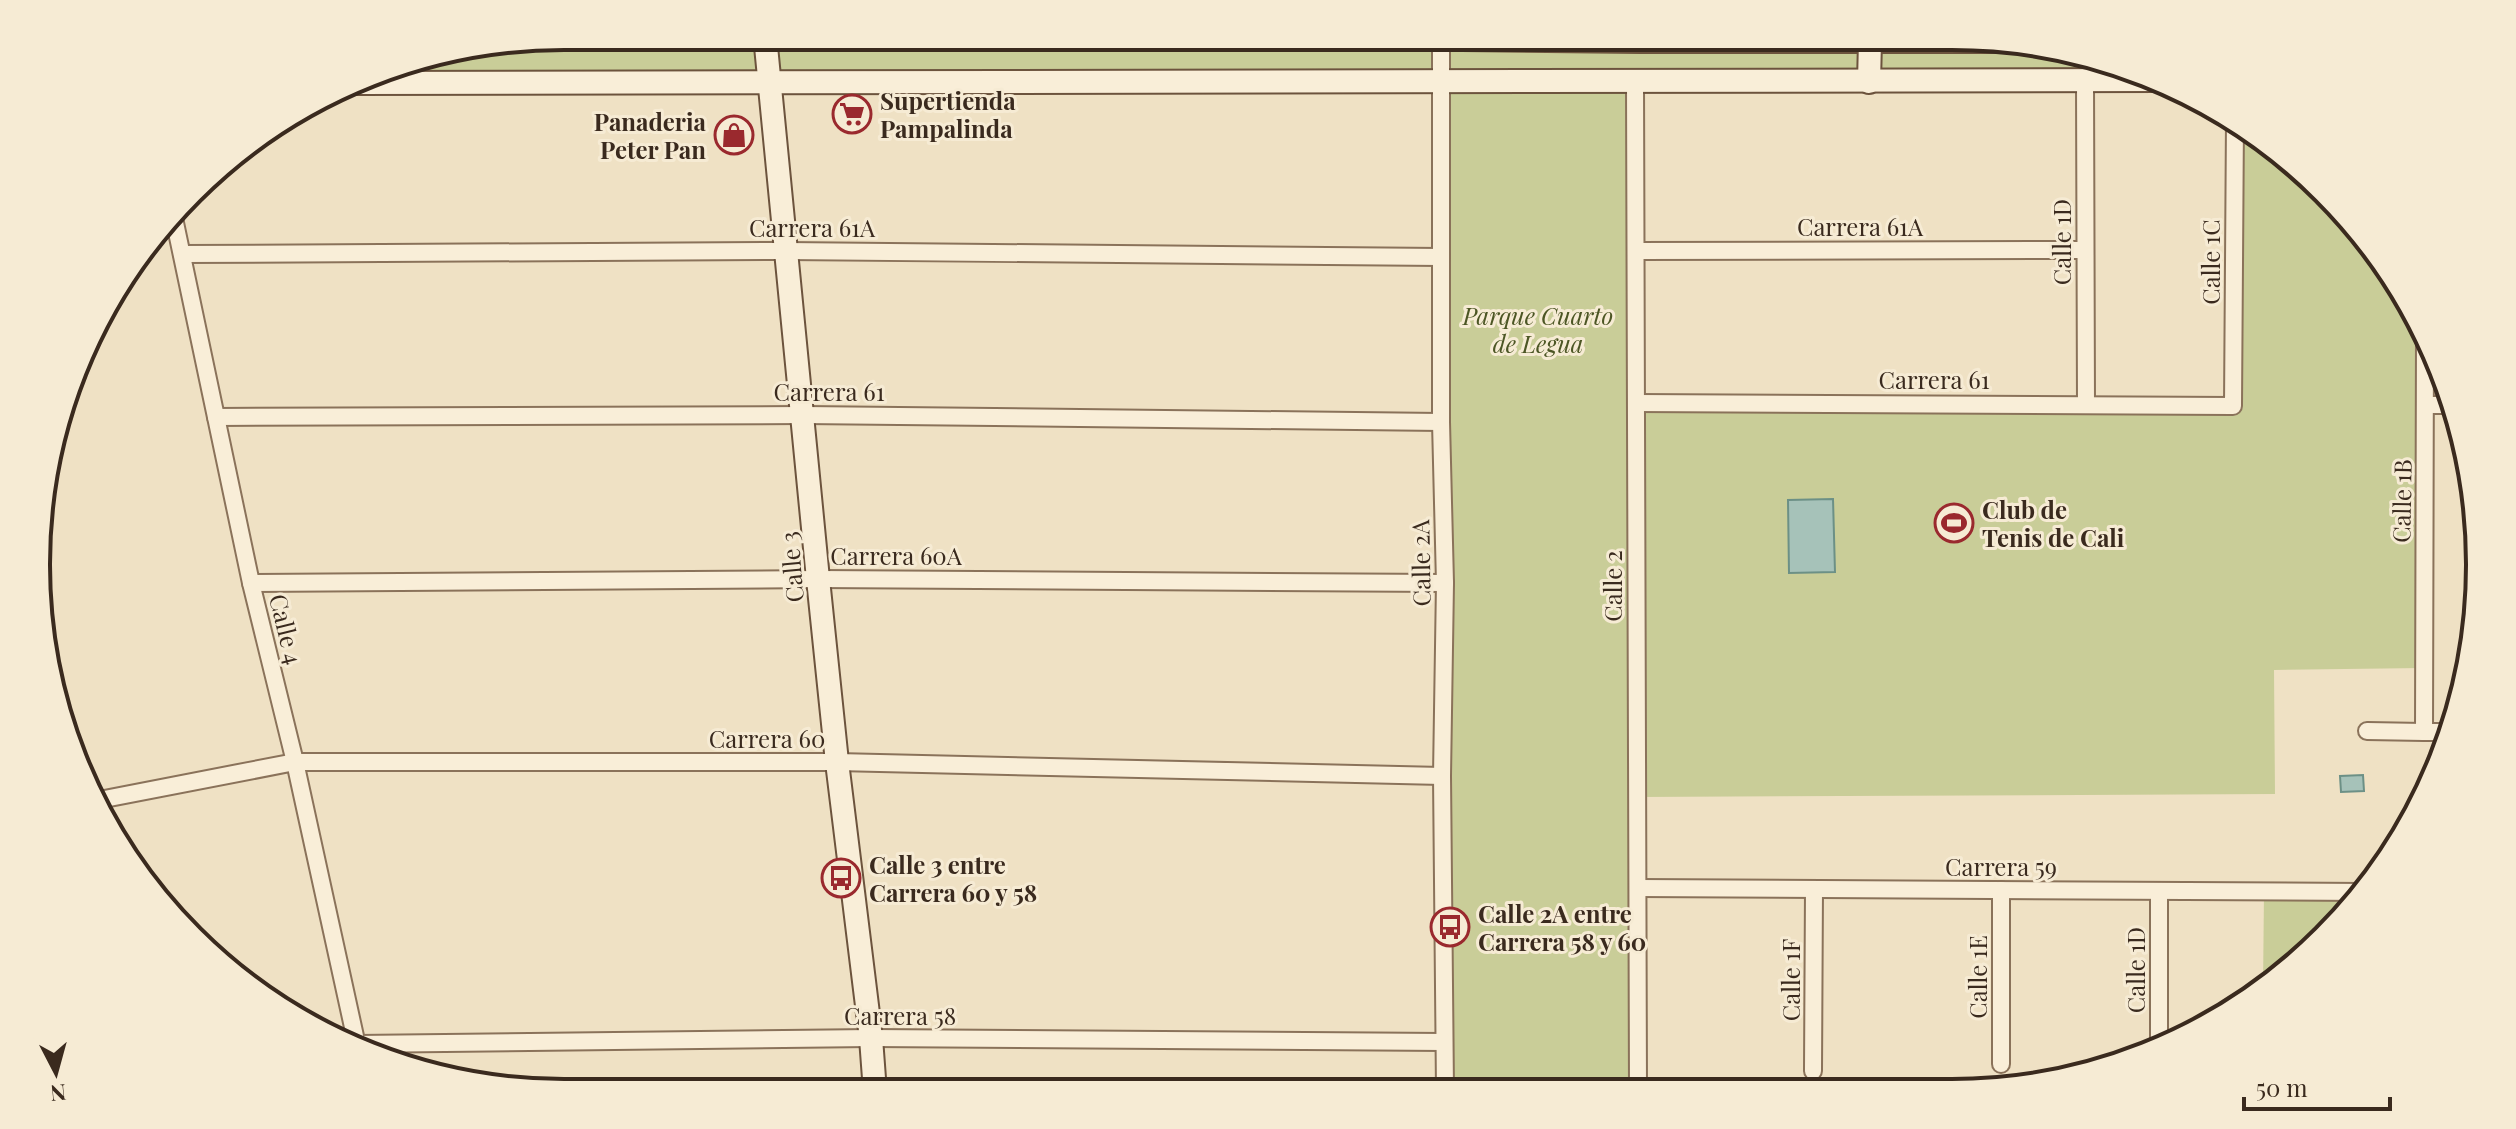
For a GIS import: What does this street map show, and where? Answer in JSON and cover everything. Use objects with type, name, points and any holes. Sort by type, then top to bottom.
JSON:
[{"type":"street","name":"Calle 3","points":[[766,50],[837,762],[874,1079]]},
{"type":"street","name":"Calle 2A","points":[[1441,50],[1445,1079]]},
{"type":"street","points":[[1869,82],[1870,50]]},
{"type":"street","points":[[384,83],[2126,80]]},
{"type":"street","name":"Calle 1D","points":[[2085,81],[2086,403]]},
{"type":"street","name":"Calle 2","points":[[1635,82],[1638,1079]]},
{"type":"street","name":"Calle 1C","points":[[2233,406],[2235,136]]},
{"type":"street","name":"Calle 4","points":[[176,227],[251,583],[295,762],[354,1034]]},
{"type":"street","name":"Carrera 61A","points":[[1636,251],[2085,250]]},
{"type":"street","name":"Carrera 61A","points":[[182,254],[786,251],[1441,257]]},
{"type":"street","name":"Calle 1B","points":[[2424,732],[2425,365]]},
{"type":"street","name":"Carrera 61","points":[[1636,403],[2233,406]]},
{"type":"street","points":[[2426,405],[2441,405]]},
{"type":"street","name":"Carrera 61","points":[[216,417],[804,415],[1441,422]]},
{"type":"street","name":"Carrera 60A","points":[[251,583],[818,579],[1445,583]]},
{"type":"street","points":[[2367,731],[2438,732]]},
{"type":"street","name":"Carrera 60","points":[[107,799],[295,762],[837,762],[1442,776]]},
{"type":"street","name":"Carrera 59","points":[[1638,888],[2348,892]]},
{"type":"street","name":"Calle 1F","points":[[1813,1071],[1814,889]]},
{"type":"street","name":"Calle 1E","points":[[2001,890],[2001,1064]]},
{"type":"street","name":"Calle 1D","points":[[2159,891],[2159,1035]]},
{"type":"street","name":"Carrera 58","points":[[385,1047],[871,1038],[1444,1042]]},
{"type":"green space","name":"Parque Cuarto de Legua","points":[[564,50],[1952,50],[2019,54],[2115,76],[1635,82],[1636,403],[2232,406],[2235,136],[2291,178],[2360,251],[2397,307],[2425,363],[2423,668],[2274,670],[2275,794],[1637,797],[1638,1079],[1445,1079],[1440,82],[384,83],[464,60],[497,54]]},
{"type":"green space","points":[[2264,891],[2348,892],[2315,928],[2263,974]]},
{"type":"water","points":[[1833,499],[1835,572],[1789,573],[1788,500]]},
{"type":"water","points":[[2363,775],[2364,791],[2341,792],[2340,776]]},
{"type":"place","name":"Supertienda Pampalinda","points":[[852,114]]},
{"type":"place","name":"Panaderia Peter Pan","points":[[734,135]]},
{"type":"place","name":"Club de Tenis de Cali","points":[[1954,523]]},
{"type":"place","name":"Calle 3 entre Carrera 60 y 58","points":[[841,878]]},
{"type":"place","name":"Calle 2A entre Carrera 58 y 60","points":[[1450,927]]}]
